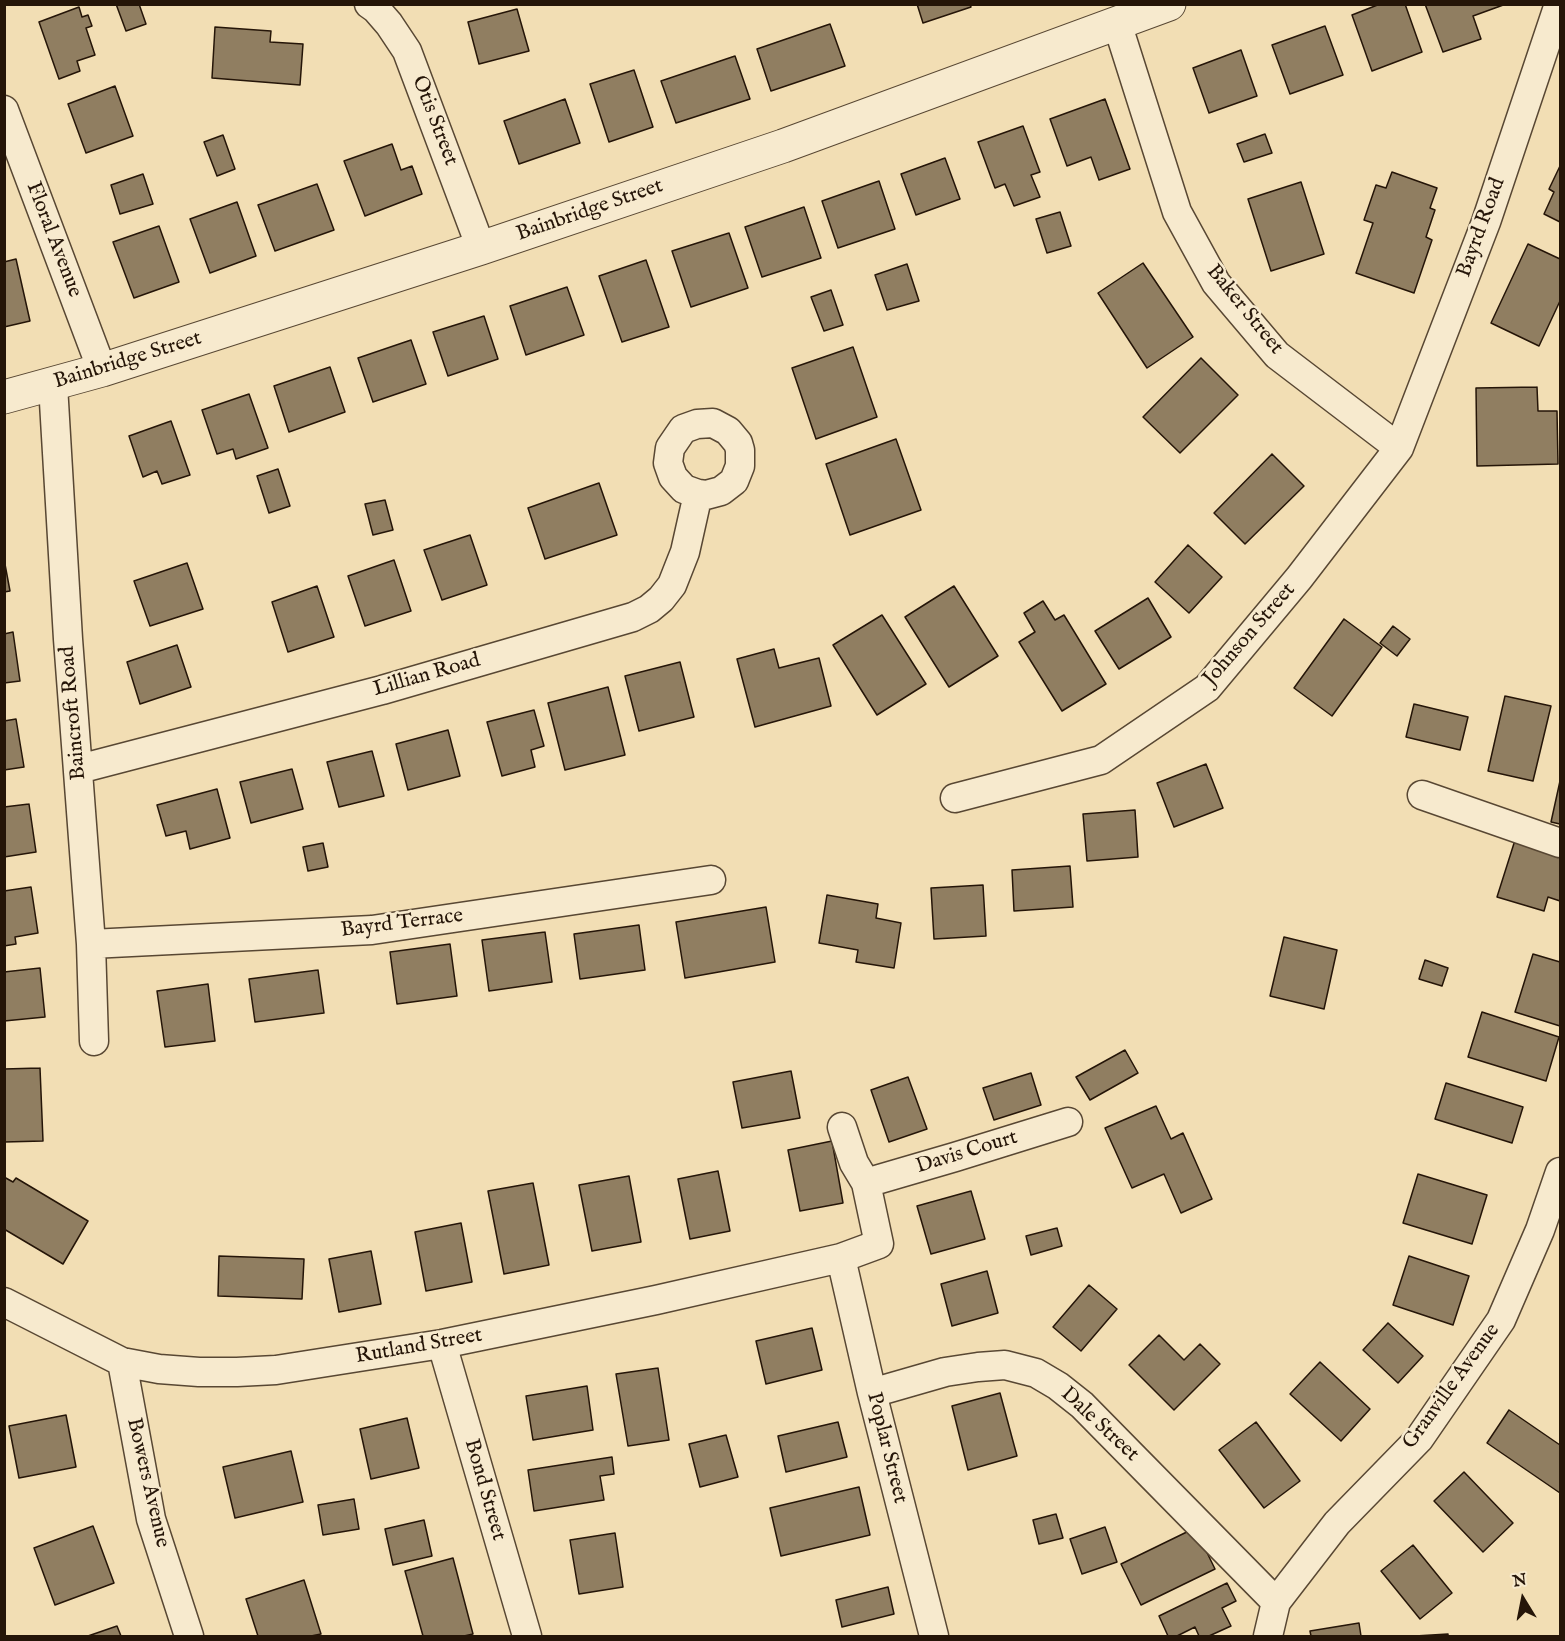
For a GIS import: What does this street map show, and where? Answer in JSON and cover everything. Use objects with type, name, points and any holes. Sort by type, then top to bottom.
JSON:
[{"type":"street","name":"Otis Street","points":[[369,4],[389,24],[408,51],[481,248]]},
{"type":"street","name":"Bainbridge Street","points":[[4,397],[102,370],[481,248],[783,146],[1169,4]]},
{"type":"street","name":"Bayrd Road","points":[[1399,448],[1485,222],[1559,4]]},
{"type":"street","name":"Baker Street","points":[[1116,23],[1177,212],[1216,283],[1277,355],[1399,448]]},
{"type":"street","name":"Floral Avenue","points":[[4,110],[102,370]]},
{"type":"street","name":"Baincroft Road","points":[[53,385],[68,639],[91,944],[94,1041]]},
{"type":"street","name":"Johnson Street","points":[[955,798],[1101,760],[1207,688],[1299,578],[1399,448]]},
{"type":"street","name":"Lillian Road","points":[[79,769],[382,690],[633,617],[662,599],[672,585],[685,552],[698,494]]},
{"type":"street","points":[[1422,795],[1560,843]]},
{"type":"street","name":"Bayrd Terrace","points":[[91,944],[372,930],[711,880]]},
{"type":"street","name":"Davis Court","points":[[866,1183],[1068,1122]]},
{"type":"street","points":[[842,1127],[854,1163],[866,1183]]},
{"type":"street","name":"Granville Avenue","points":[[1268,1636],[1276,1602],[1337,1523],[1419,1439],[1501,1320],[1540,1230],[1560,1172]]},
{"type":"street","name":"Rutland Street","points":[[4,1302],[122,1362],[159,1369],[199,1372],[276,1370],[442,1344],[841,1258],[879,1244],[866,1183]]},
{"type":"street","name":"Poplar Street","points":[[841,1258],[872,1393],[934,1636]]},
{"type":"street","name":"Bond Street","points":[[442,1344],[527,1636]]},
{"type":"street","name":"Bowers Avenue","points":[[122,1362],[151,1519],[189,1636]]},
{"type":"street","name":"Dale Street","points":[[872,1393],[945,1372],[978,1366],[1005,1365],[1036,1373],[1058,1386],[1082,1406],[1276,1602]]},
{"type":"building","points":[[116,4],[139,4],[146,24],[126,31]]},
{"type":"building","points":[[917,4],[970,4],[971,7],[923,23]]},
{"type":"building","points":[[1380,4],[1405,4],[1422,52],[1372,71],[1352,15]]},
{"type":"building","points":[[1425,4],[1506,4],[1473,16],[1481,39],[1443,52]]},
{"type":"building","points":[[79,7],[82,17],[88,15],[92,26],[86,28],[95,55],[77,61],[80,71],[59,79],[39,22]]},
{"type":"building","points":[[517,9],[529,51],[479,64],[468,22]]},
{"type":"building","points":[[830,24],[845,66],[771,91],[757,49]]},
{"type":"building","points":[[1325,26],[1343,75],[1290,94],[1272,45]]},
{"type":"building","points":[[215,27],[271,31],[270,42],[303,44],[300,85],[212,78]]},
{"type":"building","points":[[1241,50],[1257,96],[1209,113],[1193,68]]},
{"type":"building","points":[[735,56],[750,99],[676,123],[661,81]]},
{"type":"building","points":[[634,70],[653,127],[609,142],[590,84]]},
{"type":"building","points":[[115,86],[133,136],[86,153],[68,104]]},
{"type":"building","points":[[565,99],[580,143],[519,164],[504,121]]},
{"type":"building","points":[[1105,99],[1130,169],[1099,180],[1091,157],[1067,166],[1050,119]]},
{"type":"building","points":[[1023,126],[1040,172],[1031,175],[1040,197],[1014,206],[1005,184],[995,188],[978,142]]},
{"type":"building","points":[[1265,134],[1272,153],[1244,162],[1237,144]]},
{"type":"building","points":[[223,135],[235,169],[217,176],[204,142]]},
{"type":"building","points":[[392,144],[401,170],[412,166],[422,194],[365,216],[344,161]]},
{"type":"building","points":[[945,158],[960,199],[916,215],[901,174]]},
{"type":"building","points":[[1560,166],[1560,222],[1544,214],[1554,192],[1549,189]]},
{"type":"building","points":[[1392,172],[1437,188],[1430,208],[1435,210],[1426,237],[1432,240],[1414,293],[1356,273],[1373,223],[1364,220],[1376,185],[1386,188]]},
{"type":"building","points":[[143,174],[153,204],[120,214],[111,185]]},
{"type":"building","points":[[879,181],[895,229],[838,248],[822,201]]},
{"type":"building","points":[[1301,182],[1324,254],[1271,271],[1248,199]]},
{"type":"building","points":[[317,184],[334,230],[275,251],[258,205]]},
{"type":"building","points":[[237,202],[256,256],[210,273],[190,219]]},
{"type":"building","points":[[804,207],[821,258],[762,277],[745,227]]},
{"type":"building","points":[[1060,212],[1071,246],[1047,253],[1036,219]]},
{"type":"building","points":[[159,226],[179,282],[134,298],[113,242]]},
{"type":"building","points":[[729,233],[748,288],[691,307],[672,251]]},
{"type":"building","points":[[1528,244],[1560,259],[1560,301],[1539,346],[1491,323]]},
{"type":"building","points":[[16,259],[30,321],[4,327],[4,262]]},
{"type":"building","points":[[646,260],[669,327],[622,342],[599,276]]},
{"type":"building","points":[[1143,263],[1193,337],[1147,368],[1098,293]]},
{"type":"building","points":[[907,264],[919,301],[887,310],[875,275]]},
{"type":"building","points":[[567,287],[584,335],[526,355],[510,306]]},
{"type":"building","points":[[831,290],[843,325],[824,331],[811,297]]},
{"type":"building","points":[[484,316],[498,359],[448,376],[433,332]]},
{"type":"building","points":[[411,340],[426,384],[373,402],[358,358]]},
{"type":"building","points":[[853,347],[877,417],[816,439],[792,368]]},
{"type":"building","points":[[1201,358],[1238,395],[1180,453],[1143,417]]},
{"type":"building","points":[[330,367],[345,412],[289,432],[274,386]]},
{"type":"building","points":[[1537,387],[1538,411],[1557,411],[1558,464],[1477,466],[1476,388]]},
{"type":"building","points":[[249,394],[268,448],[236,459],[233,449],[217,454],[202,410]]},
{"type":"building","points":[[171,421],[190,475],[162,484],[157,471],[143,477],[129,436]]},
{"type":"building","points":[[896,439],[921,510],[850,535],[826,464]]},
{"type":"building","points":[[1272,454],[1304,486],[1245,544],[1214,513]]},
{"type":"building","points":[[278,469],[290,506],[269,513],[257,476]]},
{"type":"building","points":[[599,483],[617,535],[545,559],[528,508]]},
{"type":"building","points":[[385,500],[393,530],[373,535],[365,504]]},
{"type":"building","points":[[470,535],[487,585],[442,600],[424,550]]},
{"type":"building","points":[[1188,545],[1222,577],[1189,613],[1155,582]]},
{"type":"building","points":[[4,559],[10,591],[4,592]]},
{"type":"building","points":[[394,560],[411,611],[365,626],[348,576]]},
{"type":"building","points":[[187,563],[203,609],[150,626],[134,581]]},
{"type":"building","points":[[317,586],[334,637],[288,652],[272,602]]},
{"type":"building","points":[[954,586],[998,656],[949,687],[905,617]]},
{"type":"building","points":[[1148,598],[1171,637],[1119,669],[1095,631]]},
{"type":"building","points":[[1043,601],[1055,620],[1064,615],[1106,684],[1062,711],[1019,642],[1035,632],[1024,613]]},
{"type":"building","points":[[882,615],[926,684],[877,715],[833,645]]},
{"type":"building","points":[[1344,619],[1382,647],[1332,716],[1294,688]]},
{"type":"building","points":[[1393,626],[1410,639],[1397,656],[1380,643]]},
{"type":"building","points":[[13,632],[20,681],[4,683],[4,634]]},
{"type":"building","points":[[177,645],[191,687],[140,704],[127,662]]},
{"type":"building","points":[[774,649],[779,668],[819,658],[831,706],[755,727],[737,659]]},
{"type":"building","points":[[680,662],[694,717],[639,731],[625,676]]},
{"type":"building","points":[[608,687],[625,755],[565,770],[548,703]]},
{"type":"building","points":[[1505,696],[1551,706],[1533,781],[1488,771]]},
{"type":"building","points":[[1414,704],[1468,717],[1460,750],[1406,737]]},
{"type":"building","points":[[534,710],[544,746],[531,750],[535,767],[502,776],[487,722]]},
{"type":"building","points":[[16,719],[24,767],[4,770],[4,721]]},
{"type":"building","points":[[448,730],[460,776],[408,790],[396,744]]},
{"type":"building","points":[[372,751],[384,796],[339,807],[327,762]]},
{"type":"building","points":[[1206,764],[1223,808],[1174,827],[1157,783]]},
{"type":"building","points":[[292,769],[303,809],[251,823],[240,782]]},
{"type":"building","points":[[1560,781],[1560,824],[1551,822]]},
{"type":"building","points":[[217,789],[230,838],[190,849],[186,831],[166,836],[157,805]]},
{"type":"building","points":[[29,804],[36,852],[4,857],[4,807]]},
{"type":"building","points":[[1135,810],[1138,857],[1087,861],[1083,814]]},
{"type":"building","points":[[1516,837],[1560,851],[1560,901],[1548,897],[1544,911],[1497,897]]},
{"type":"building","points":[[323,843],[328,867],[308,871],[303,847]]},
{"type":"building","points":[[1070,866],[1073,907],[1014,911],[1012,870]]},
{"type":"building","points":[[983,885],[986,936],[934,939],[931,888]]},
{"type":"building","points":[[31,887],[38,933],[15,937],[16,944],[4,946],[4,891]]},
{"type":"building","points":[[827,895],[878,904],[876,918],[901,923],[894,968],[856,962],[858,950],[819,943]]},
{"type":"building","points":[[766,907],[775,962],[685,978],[676,922]]},
{"type":"building","points":[[639,925],[645,970],[580,979],[574,934]]},
{"type":"building","points":[[545,932],[552,982],[489,991],[482,940]]},
{"type":"building","points":[[1284,937],[1337,950],[1324,1009],[1270,996]]},
{"type":"building","points":[[450,944],[457,996],[397,1004],[390,952]]},
{"type":"building","points":[[1533,954],[1560,962],[1560,1026],[1515,1012]]},
{"type":"building","points":[[1425,960],[1448,968],[1442,986],[1419,979]]},
{"type":"building","points":[[40,968],[45,1017],[4,1021],[4,972]]},
{"type":"building","points":[[318,970],[324,1013],[255,1022],[249,979]]},
{"type":"building","points":[[208,984],[215,1041],[165,1047],[157,991]]},
{"type":"building","points":[[1482,1012],[1559,1037],[1546,1081],[1468,1057]]},
{"type":"building","points":[[1125,1050],[1138,1073],[1090,1100],[1076,1077]]},
{"type":"building","points":[[40,1068],[43,1141],[4,1142],[4,1069]]},
{"type":"building","points":[[791,1071],[800,1118],[742,1128],[733,1082]]},
{"type":"building","points":[[1031,1073],[1041,1105],[994,1120],[983,1088]]},
{"type":"building","points":[[908,1077],[927,1129],[889,1142],[871,1090]]},
{"type":"building","points":[[1446,1083],[1523,1107],[1512,1143],[1435,1119]]},
{"type":"building","points":[[1156,1106],[1171,1139],[1183,1133],[1212,1199],[1181,1213],[1164,1174],[1132,1188],[1105,1128]]},
{"type":"building","points":[[832,1141],[843,1203],[800,1211],[788,1150]]},
{"type":"building","points":[[718,1171],[730,1231],[690,1239],[678,1179]]},
{"type":"building","points":[[1418,1174],[1487,1195],[1472,1244],[1403,1223]]},
{"type":"building","points":[[629,1176],[641,1242],[592,1251],[579,1185]]},
{"type":"building","points":[[4,1177],[13,1182],[16,1178],[88,1221],[63,1264],[4,1229]]},
{"type":"building","points":[[533,1183],[549,1265],[504,1274],[488,1191]]},
{"type":"building","points":[[971,1191],[985,1239],[931,1254],[917,1206]]},
{"type":"building","points":[[461,1223],[472,1282],[426,1291],[415,1232]]},
{"type":"building","points":[[1057,1228],[1062,1246],[1031,1255],[1026,1236]]},
{"type":"building","points":[[371,1251],[381,1304],[339,1312],[329,1259]]},
{"type":"building","points":[[219,1256],[304,1259],[302,1299],[218,1296]]},
{"type":"building","points":[[1409,1256],[1469,1276],[1453,1325],[1393,1305]]},
{"type":"building","points":[[987,1271],[998,1313],[952,1326],[941,1284]]},
{"type":"building","points":[[1089,1285],[1117,1309],[1081,1351],[1053,1327]]},
{"type":"building","points":[[1388,1323],[1423,1356],[1398,1383],[1363,1350]]},
{"type":"building","points":[[812,1328],[822,1370],[766,1384],[756,1341]]},
{"type":"building","points":[[1159,1335],[1184,1360],[1200,1344],[1220,1364],[1174,1410],[1129,1365]]},
{"type":"building","points":[[1320,1362],[1370,1409],[1341,1441],[1290,1394]]},
{"type":"building","points":[[658,1368],[669,1440],[628,1446],[616,1374]]},
{"type":"building","points":[[587,1386],[593,1430],[533,1440],[526,1396]]},
{"type":"building","points":[[1000,1393],[1017,1456],[968,1470],[952,1406]]},
{"type":"building","points":[[1509,1410],[1560,1445],[1560,1493],[1487,1443]]},
{"type":"building","points":[[66,1415],[76,1467],[19,1478],[9,1426]]},
{"type":"building","points":[[407,1418],[419,1468],[371,1479],[360,1429]]},
{"type":"building","points":[[838,1422],[847,1457],[786,1472],[778,1436]]},
{"type":"building","points":[[1256,1422],[1300,1481],[1264,1508],[1219,1450]]},
{"type":"building","points":[[726,1435],[738,1477],[700,1487],[689,1444]]},
{"type":"building","points":[[291,1451],[303,1502],[235,1518],[223,1467]]},
{"type":"building","points":[[612,1457],[614,1474],[600,1476],[604,1500],[534,1511],[528,1470]]},
{"type":"building","points":[[1464,1472],[1513,1523],[1483,1552],[1434,1501]]},
{"type":"building","points":[[859,1487],[870,1535],[781,1556],[770,1508]]},
{"type":"building","points":[[354,1499],[359,1529],[323,1535],[318,1505]]},
{"type":"building","points":[[1056,1514],[1063,1538],[1039,1544],[1033,1520]]},
{"type":"building","points":[[424,1520],[432,1556],[393,1565],[385,1529]]},
{"type":"building","points":[[93,1526],[114,1583],[55,1605],[34,1548]]},
{"type":"building","points":[[1105,1527],[1117,1562],[1082,1574],[1070,1539]]},
{"type":"building","points":[[1195,1528],[1215,1569],[1141,1605],[1121,1564]]},
{"type":"building","points":[[615,1533],[623,1587],[579,1594],[570,1540]]},
{"type":"building","points":[[1413,1545],[1452,1593],[1420,1619],[1381,1571]]},
{"type":"building","points":[[453,1558],[473,1634],[423,1636],[405,1571]]},
{"type":"building","points":[[304,1580],[321,1634],[258,1636],[246,1599]]},
{"type":"building","points":[[1227,1583],[1236,1601],[1222,1608],[1231,1626],[1209,1636],[1199,1636],[1195,1627],[1177,1636],[1168,1636],[1159,1616]]},
{"type":"building","points":[[888,1587],[894,1614],[842,1627],[836,1600]]},
{"type":"building","points":[[1359,1623],[1361,1636],[1311,1636],[1310,1631]]},
{"type":"building","points":[[117,1626],[121,1636],[88,1636]]},
{"type":"building","points":[[1448,1634],[1448,1636],[1415,1636]]}]
